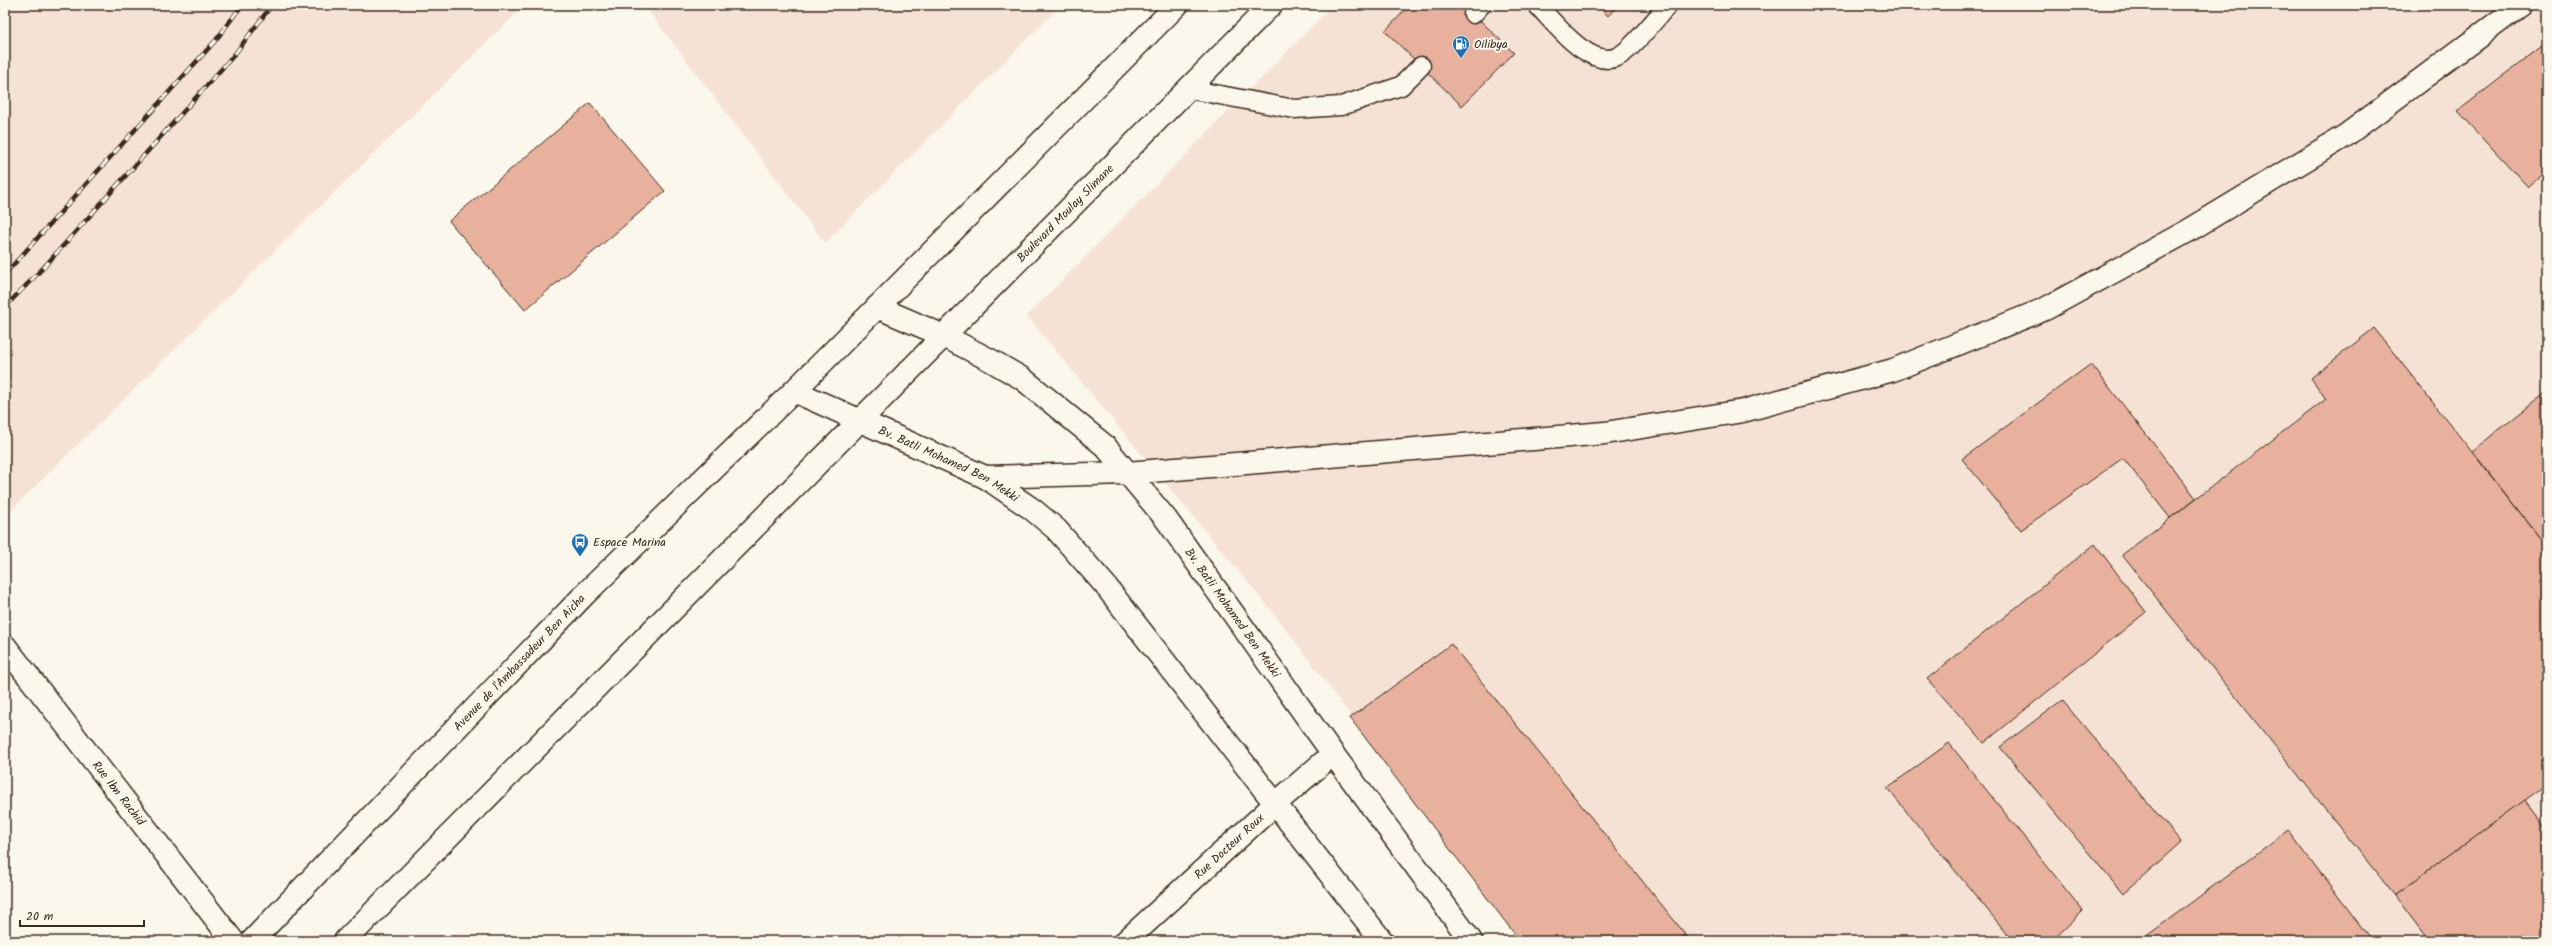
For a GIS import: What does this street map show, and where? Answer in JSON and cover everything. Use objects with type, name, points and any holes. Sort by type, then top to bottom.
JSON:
[{"type":"street","points":[[794,391],[1177,5]]},
{"type":"street","name":"Boulevard Moulay Slimane","points":[[858,420],[944,336],[1271,5]]},
{"type":"street","points":[[985,477],[1126,473],[1605,433],[1743,411],[1893,370],[2045,309],[2188,231],[2345,136],[2521,5]]},
{"type":"street","name":"Bv. Batli Mohamed Ben Mekki","points":[[877,307],[944,336],[1022,380],[1105,446],[1166,519],[1333,754],[1471,941]]},
{"type":"street","name":"Bv. Batli Mohamed Ben Mekki","points":[[794,391],[985,477],[1032,509],[1077,551],[1382,941]]},
{"type":"street","name":"Avenue de l'Ambassadeur Ben Aicha","points":[[252,941],[586,593],[794,391]]},
{"type":"street","points":[[344,941],[858,420]]},
{"type":"street","name":"Rue Ibn Rachid","points":[[5,646],[232,941]]},
{"type":"street","name":"Rue Docteur Roux","points":[[1126,941],[1275,804],[1333,754]]},
{"type":"lane","points":[[1537,5],[1583,51],[1593,57],[1605,60],[1618,57],[1668,5]]},
{"type":"lane","points":[[1188,89],[1294,109],[1341,106],[1401,86],[1421,66]]},
{"type":"shaded area","points":[[5,5],[525,5],[5,516]]},
{"type":"shaded area","points":[[644,5],[1061,5],[825,243]]},
{"type":"shaded area","points":[[1333,5],[2547,5],[2547,941],[1520,941],[1279,620],[1027,316]]},
{"type":"building","name":"Oilibya","points":[[1410,5],[1464,5],[1514,53],[1462,106],[1385,31]]},
{"type":"building","points":[[1597,5],[1618,5],[1608,16]]},
{"type":"building","points":[[2546,43],[2547,171],[2528,187],[2458,111]]},
{"type":"building","points":[[590,103],[665,191],[525,310],[449,221]]},
{"type":"building","points":[[2374,328],[2547,547],[2547,784],[2395,896],[2122,555],[2326,399],[2311,378]]},
{"type":"building","points":[[2091,364],[2196,498],[2170,518],[2123,458],[2021,530],[1962,459]]},
{"type":"building","points":[[2547,392],[2547,547],[2472,451]]},
{"type":"building","points":[[2095,544],[2146,612],[1984,743],[1927,679]]},
{"type":"building","points":[[1451,644],[1686,935],[1677,941],[1520,941],[1350,718]]},
{"type":"building","points":[[2062,700],[2181,842],[2123,894],[2000,747]]},
{"type":"building","points":[[1949,743],[2083,911],[2052,941],[2013,941],[1887,788]]},
{"type":"building","points":[[2525,800],[2547,829],[2547,941],[2429,941],[2395,896]]},
{"type":"building","points":[[2288,830],[2372,941],[2140,941]]},
{"type":"building","points":[[1686,935],[1691,941],[1677,941]]},
{"type":"railway","points":[[5,274],[216,40],[242,5]]},
{"type":"railway","points":[[5,307],[44,267],[234,55],[272,5]]},
{"type":"place","name":"Oilibya","points":[[1461,59]]},
{"type":"place","name":"Espace Marina","points":[[580,557]]}]
